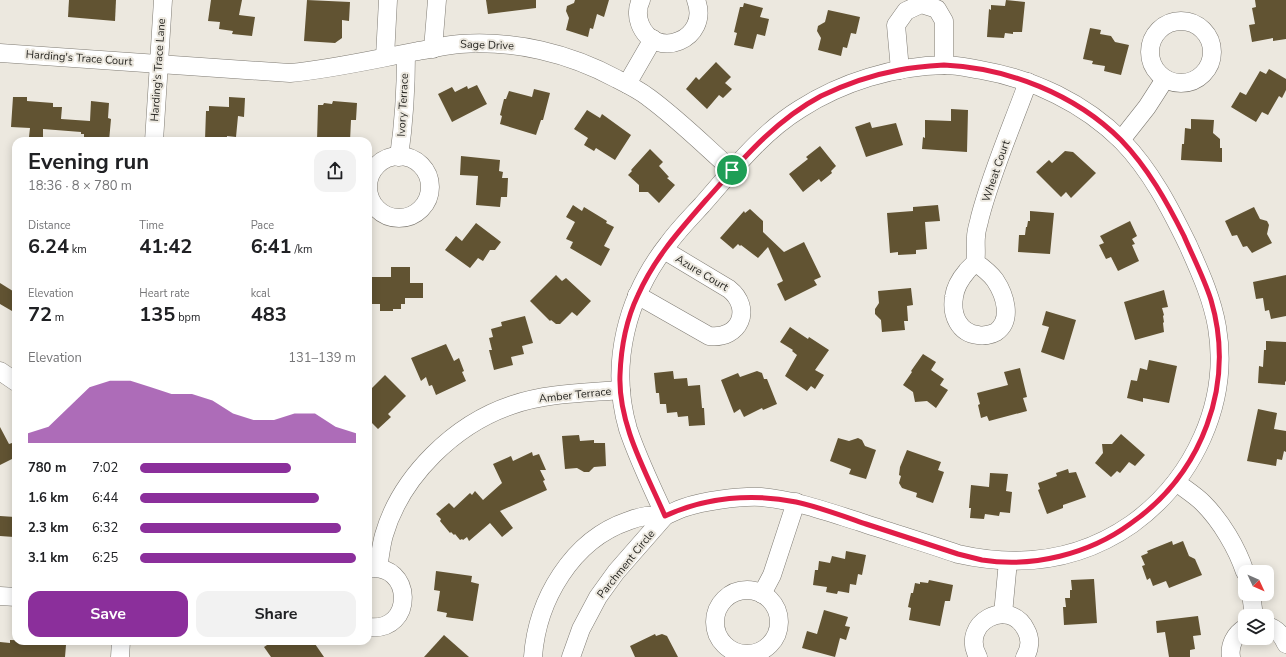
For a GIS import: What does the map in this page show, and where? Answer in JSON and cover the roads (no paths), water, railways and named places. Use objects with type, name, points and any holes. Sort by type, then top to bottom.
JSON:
[{"type":"street","name":"Harding's Trace Lane","points":[[154,137],[163,0]]},
{"type":"street","points":[[385,57],[388,0]]},
{"type":"street","points":[[433,49],[437,0]]},
{"type":"street","points":[[641,0],[638,13],[639,21],[646,34],[653,39],[668,44],[676,42],[690,34],[695,28],[699,13],[696,0]]},
{"type":"street","points":[[900,70],[896,24],[906,10],[921,4],[937,9],[944,21],[944,65]]},
{"type":"street","points":[[627,84],[653,39]]},
{"type":"street","name":"Sage Drive","points":[[158,63],[290,73],[320,70],[459,44],[504,44],[519,46],[547,52],[596,67],[648,96],[732,170]]},
{"type":"street","name":"Harding's Trace Court","points":[[0,53],[158,63]]},
{"type":"street","name":"Ivory Terrace","points":[[399,157],[406,86],[406,54]]},
{"type":"street","name":"Parchment Circle","points":[[533,657],[537,630],[543,609],[552,588],[566,567],[594,538],[628,520],[645,516],[665,516],[683,508],[729,499],[760,497],[796,502],[958,554],[983,560],[1033,561],[1063,556],[1092,546],[1118,533],[1146,513],[1171,489],[1186,469],[1197,449],[1208,422],[1214,400],[1218,372],[1219,343],[1211,301],[1202,276],[1173,214],[1145,169],[1121,140],[1081,108],[1028,82],[957,65],[900,70],[863,79],[841,87],[800,108],[761,140],[732,170],[664,250],[637,295],[626,325],[620,376],[624,412],[634,445],[665,516]]},
{"type":"street","points":[[1121,140],[1147,107],[1165,79]]},
{"type":"street","name":"Wheat Court","points":[[975,262],[976,236],[980,216],[1028,82]]},
{"type":"street","name":"Azure Court","points":[[637,295],[709,336],[724,336],[730,333],[740,321],[742,307],[735,294],[664,250]]},
{"type":"street","points":[[0,371],[12,379]]},
{"type":"street","name":"Amber Terrace","points":[[372,627],[378,628],[386,625],[399,614],[402,606],[404,598],[403,589],[394,575],[386,570],[373,568],[388,521],[408,485],[430,457],[446,442],[464,429],[485,416],[512,405],[538,398],[563,394],[621,390]]},
{"type":"street","points":[[1176,482],[1203,503],[1218,521],[1231,541],[1242,565]]},
{"type":"street","points":[[762,594],[772,575],[796,502]]},
{"type":"street","name":"Parchment Circle","points":[[571,657],[581,629],[598,597],[616,572],[665,516]]},
{"type":"street","points":[[1003,614],[1008,561]]},
{"type":"street","points":[[0,596],[12,597]]},
{"type":"street","points":[[978,657],[973,644],[977,629],[982,622],[988,618],[1003,614],[1018,620],[1024,625],[1028,632],[1029,648],[1025,657]]},
{"type":"street","points":[[1274,629],[1278,631],[1286,644]]},
{"type":"street","points":[[1231,657],[1232,644],[1238,633]]}]
